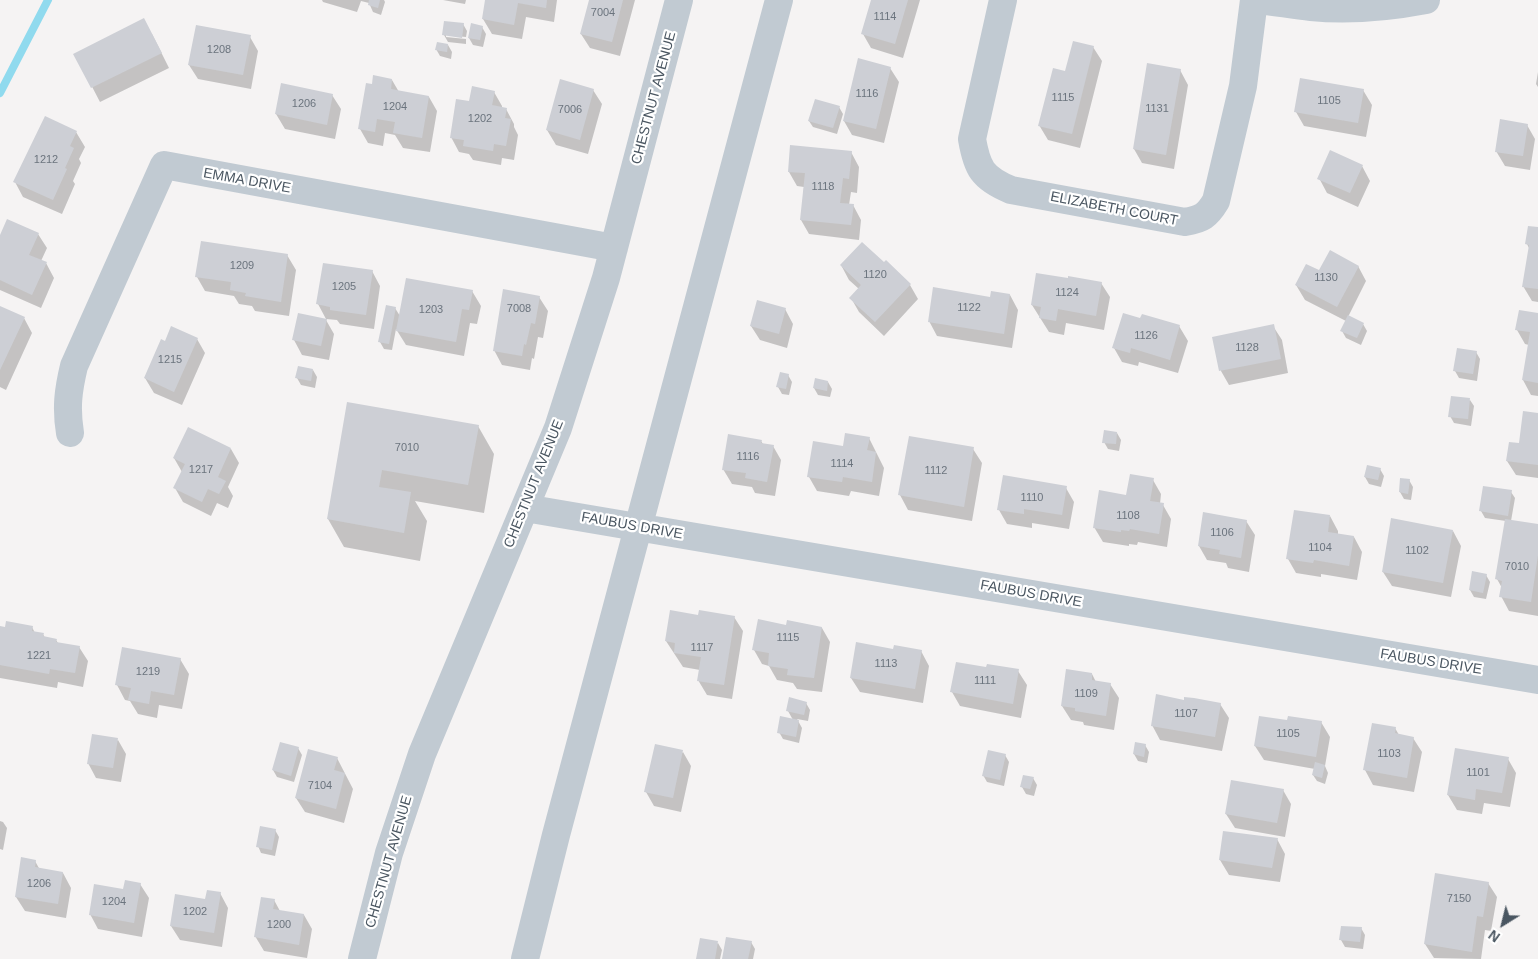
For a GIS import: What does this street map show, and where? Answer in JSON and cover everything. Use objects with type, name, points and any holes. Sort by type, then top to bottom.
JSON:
[{"type":"street","name":"CHESTNUT AVENUE","points":[[362,959],[389,853],[422,754],[558,428],[606,278],[679,0]]},
{"type":"street","points":[[524,959],[779,0]]},
{"type":"street","name":"ELIZABETH COURT","points":[[1003,0],[972,139],[976,160],[984,173],[996,184],[1010,190],[1185,222],[1198,220],[1209,212],[1216,201],[1243,86],[1256,0],[1312,7],[1360,8],[1406,4],[1426,0]]},
{"type":"street","name":"EMMA DRIVE","points":[[70,434],[67,412],[68,392],[74,366],[164,165],[614,248]]},
{"type":"street","name":"FAUBUS DRIVE","points":[[525,508],[1538,680]]},
{"type":"building","points":[[369,0],[380,0],[378,8],[368,5]]},
{"type":"building","points":[[485,0],[547,0],[546,8],[518,3],[514,25],[482,19]]},
{"type":"building","points":[[589,0],[623,0],[612,42],[580,34]]},
{"type":"building","points":[[871,0],[908,0],[895,44],[861,34]]},
{"type":"building","points":[[144,18],[162,53],[91,88],[73,54]]},
{"type":"building","points":[[444,21],[464,23],[462,38],[442,35]]},
{"type":"building","points":[[471,23],[483,26],[480,40],[468,38]]},
{"type":"building","points":[[196,25],[251,35],[243,75],[188,65]]},
{"type":"building","points":[[1073,41],[1094,46],[1072,134],[1038,126],[1053,68],[1065,71]]},
{"type":"building","points":[[437,42],[448,44],[447,52],[435,50]]},
{"type":"building","points":[[858,58],[891,67],[876,129],[843,121]]},
{"type":"building","points":[[1147,63],[1181,69],[1166,155],[1133,149]]},
{"type":"building","points":[[373,75],[392,79],[391,89],[429,96],[422,138],[393,133],[395,122],[377,119],[375,132],[358,129],[366,83],[372,84]]},
{"type":"building","points":[[1300,78],[1364,89],[1358,123],[1294,112]]},
{"type":"building","points":[[560,79],[594,89],[580,140],[546,130]]},
{"type":"building","points":[[281,83],[333,94],[327,125],[275,114]]},
{"type":"building","points":[[472,86],[495,91],[492,105],[507,108],[505,118],[511,119],[506,146],[494,144],[493,151],[463,146],[464,140],[450,138],[456,99],[469,101]]},
{"type":"building","points":[[815,99],[840,106],[833,128],[808,121]]},
{"type":"building","points":[[45,116],[77,131],[70,146],[74,148],[65,168],[67,169],[53,200],[13,182]]},
{"type":"building","points":[[1500,119],[1528,124],[1523,156],[1495,152]]},
{"type":"building","points":[[790,145],[852,151],[849,179],[843,178],[840,203],[854,204],[851,225],[800,220],[805,173],[788,172]]},
{"type":"building","points":[[1330,150],[1363,165],[1350,193],[1317,179]]},
{"type":"building","points":[[7,219],[39,233],[29,255],[47,262],[32,295],[0,280],[0,235]]},
{"type":"building","points":[[1528,226],[1538,227],[1538,289],[1522,287],[1529,245],[1525,244]]},
{"type":"building","points":[[201,241],[288,254],[281,302],[245,296],[246,293],[230,290],[231,282],[195,277]]},
{"type":"building","points":[[862,242],[884,262],[886,260],[911,284],[875,322],[849,298],[861,285],[840,265]]},
{"type":"building","points":[[1330,250],[1359,266],[1337,307],[1295,285],[1306,264],[1319,270]]},
{"type":"building","points":[[323,263],[373,270],[366,315],[330,310],[330,307],[316,304]]},
{"type":"building","points":[[1036,273],[1102,282],[1096,316],[1058,309],[1056,321],[1039,318],[1041,307],[1031,305]]},
{"type":"building","points":[[406,278],[473,290],[469,310],[462,309],[456,342],[396,331]]},
{"type":"building","points":[[933,287],[990,297],[991,291],[1010,294],[1004,334],[928,322]]},
{"type":"building","points":[[503,289],[540,296],[535,324],[531,323],[522,356],[493,351]]},
{"type":"building","points":[[757,300],[786,308],[779,334],[750,326]]},
{"type":"building","points":[[386,305],[396,307],[389,344],[378,342]]},
{"type":"building","points":[[0,306],[25,317],[0,370]]},
{"type":"building","points":[[1519,310],[1538,313],[1538,383],[1522,380],[1530,332],[1515,330]]},
{"type":"building","points":[[298,313],[327,319],[321,346],[292,340]]},
{"type":"building","points":[[1123,313],[1140,318],[1142,314],[1180,325],[1170,360],[1131,348],[1130,353],[1112,348]]},
{"type":"building","points":[[1348,315],[1364,323],[1357,338],[1340,331]]},
{"type":"building","points":[[1274,324],[1281,359],[1219,371],[1212,337]]},
{"type":"building","points":[[171,326],[198,338],[174,392],[144,378],[161,339],[165,341]]},
{"type":"building","points":[[1457,348],[1477,351],[1473,374],[1453,371]]},
{"type":"building","points":[[298,366],[313,369],[311,381],[295,378]]},
{"type":"building","points":[[780,372],[789,374],[786,389],[776,387]]},
{"type":"building","points":[[815,378],[828,381],[827,391],[813,388]]},
{"type":"building","points":[[1451,396],[1470,398],[1468,419],[1448,417]]},
{"type":"building","points":[[347,402],[479,425],[468,485],[382,470],[379,487],[411,492],[404,533],[327,519]]},
{"type":"building","points":[[1523,411],[1538,413],[1538,465],[1506,461],[1509,442],[1519,443]]},
{"type":"building","points":[[188,427],[231,448],[218,477],[226,481],[219,494],[208,489],[202,502],[173,488],[185,464],[173,458]]},
{"type":"building","points":[[1104,430],[1117,432],[1116,444],[1102,443]]},
{"type":"building","points":[[845,433],[870,437],[867,450],[876,452],[872,482],[843,477],[842,482],[807,477],[813,441],[843,446]]},
{"type":"building","points":[[728,434],[762,440],[761,443],[774,445],[767,482],[745,478],[746,473],[722,470]]},
{"type":"building","points":[[909,436],[974,447],[964,507],[898,495]]},
{"type":"building","points":[[1367,465],[1381,468],[1378,480],[1364,477]]},
{"type":"building","points":[[1130,474],[1154,478],[1150,501],[1164,503],[1159,534],[1130,529],[1129,531],[1121,530],[1121,532],[1093,528],[1099,490],[1126,495]]},
{"type":"building","points":[[1003,475],[1067,486],[1062,515],[1024,509],[1024,514],[997,510]]},
{"type":"building","points":[[1400,478],[1410,479],[1408,494],[1399,492]]},
{"type":"building","points":[[1483,486],[1512,490],[1508,516],[1479,511]]},
{"type":"building","points":[[1294,510],[1330,515],[1328,532],[1354,536],[1349,566],[1314,560],[1313,563],[1286,559]]},
{"type":"building","points":[[1203,512],[1247,520],[1241,558],[1219,554],[1220,550],[1198,546]]},
{"type":"building","points":[[1391,518],[1453,530],[1443,583],[1382,572]]},
{"type":"building","points":[[1505,519],[1538,524],[1538,555],[1531,602],[1499,597],[1502,581],[1495,579]]},
{"type":"building","points":[[1472,571],[1487,574],[1483,593],[1469,590]]},
{"type":"building","points":[[670,610],[698,615],[699,610],[735,616],[724,685],[697,681],[701,657],[674,653],[675,643],[665,641]]},
{"type":"building","points":[[758,619],[786,625],[787,620],[822,627],[814,678],[787,675],[788,669],[768,666],[769,653],[752,650]]},
{"type":"building","points":[[6,621],[33,626],[32,631],[44,633],[43,636],[57,639],[56,642],[80,646],[75,673],[50,669],[49,674],[0,665],[0,626],[5,627]]},
{"type":"building","points":[[856,642],[893,649],[894,645],[922,650],[915,689],[850,678]]},
{"type":"building","points":[[122,647],[181,658],[174,695],[151,691],[149,704],[128,700],[131,688],[115,685]]},
{"type":"building","points":[[956,662],[986,667],[987,664],[1019,669],[1013,704],[950,692]]},
{"type":"building","points":[[1066,669],[1092,673],[1092,680],[1111,683],[1106,716],[1075,711],[1075,708],[1061,706]]},
{"type":"building","points":[[1156,694],[1184,700],[1184,697],[1221,703],[1215,737],[1151,726]]},
{"type":"building","points":[[789,697],[807,702],[804,715],[786,711]]},
{"type":"building","points":[[780,716],[799,720],[796,737],[777,733]]},
{"type":"building","points":[[1259,716],[1287,720],[1288,716],[1322,721],[1316,757],[1254,746]]},
{"type":"building","points":[[1372,723],[1396,727],[1395,733],[1414,737],[1407,778],[1363,770]]},
{"type":"building","points":[[92,734],[118,738],[113,768],[87,764]]},
{"type":"building","points":[[280,742],[299,747],[291,776],[272,770]]},
{"type":"building","points":[[1135,742],[1146,744],[1144,757],[1133,754]]},
{"type":"building","points":[[655,744],[683,750],[673,798],[644,792]]},
{"type":"building","points":[[1455,748],[1509,757],[1502,793],[1476,789],[1475,800],[1447,795]]},
{"type":"building","points":[[308,749],[338,757],[334,770],[345,773],[336,809],[295,798]]},
{"type":"building","points":[[988,750],[1006,754],[1000,780],[982,776]]},
{"type":"building","points":[[1315,762],[1325,765],[1322,778],[1312,775]]},
{"type":"building","points":[[1023,775],[1034,777],[1030,789],[1020,787]]},
{"type":"building","points":[[1231,780],[1284,789],[1277,823],[1225,814]]},
{"type":"building","points":[[260,826],[276,829],[272,850],[256,847]]},
{"type":"building","points":[[1223,831],[1278,838],[1272,868],[1219,860]]},
{"type":"building","points":[[21,857],[36,860],[35,867],[63,872],[58,904],[15,897]]},
{"type":"building","points":[[1435,873],[1489,882],[1483,917],[1477,916],[1472,952],[1424,944]]},
{"type":"building","points":[[125,880],[141,883],[134,923],[89,915],[94,884],[123,889]]},
{"type":"building","points":[[207,890],[221,892],[214,933],[170,926],[175,894],[205,899]]},
{"type":"building","points":[[261,897],[275,899],[273,909],[304,914],[299,945],[254,937]]},
{"type":"building","points":[[1341,926],[1362,927],[1360,942],[1339,940]]},
{"type":"building","points":[[726,937],[752,941],[748,959],[722,959]]},
{"type":"building","points":[[700,938],[718,941],[715,959],[696,959]]},
{"type":"waterway","points":[[0,93],[48,0]]}]
